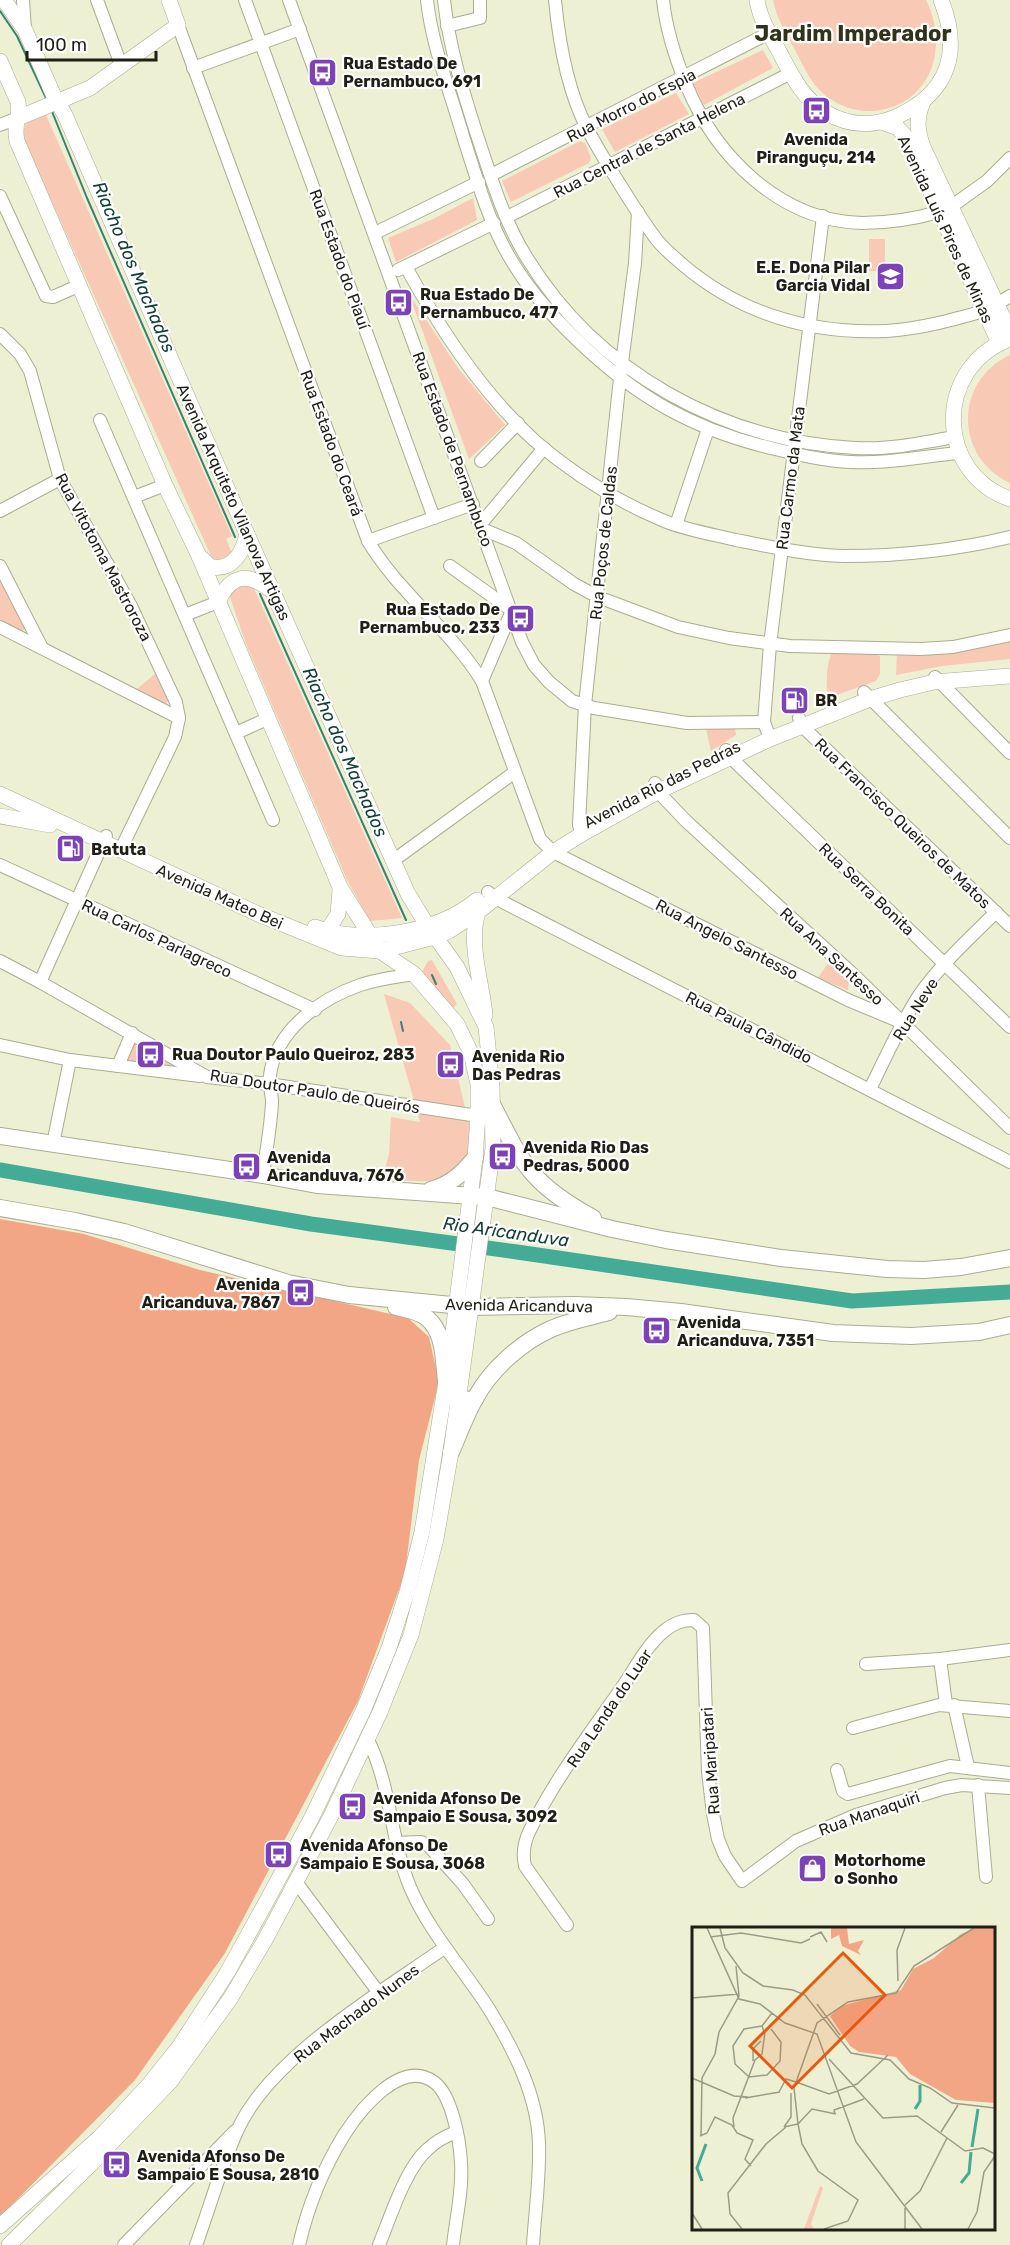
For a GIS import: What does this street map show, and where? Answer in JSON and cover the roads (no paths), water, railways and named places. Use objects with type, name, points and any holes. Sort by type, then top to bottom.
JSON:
[{"type":"highway","points":[[492,1104],[513,1148],[536,1179],[567,1203],[612,1228]]},
{"type":"highway","points":[[0,1137],[263,1175],[317,1185],[479,1196],[666,1240],[781,1258],[887,1269],[951,1268],[1010,1258]]},
{"type":"highway","points":[[422,1192],[458,1178],[475,1158]]},
{"type":"highway","name":"Avenida Aricanduva","points":[[0,1208],[124,1232],[288,1283],[349,1295],[464,1306],[626,1307],[681,1312],[833,1333],[911,1336],[979,1332],[1010,1325]]},
{"type":"highway","points":[[349,1295],[424,1316],[432,1324],[441,1340],[449,1390],[453,1396],[467,1399]]},
{"type":"highway","points":[[451,1452],[467,1399],[539,1335],[574,1320],[626,1307]]},
{"type":"main road","name":"Avenida Arquiteto Vilanova Artigas","points":[[4,0],[25,30],[54,102],[271,590],[408,894],[431,931]]},
{"type":"main road","name":"Rua Estado do Ceará","points":[[169,0],[178,25]]},
{"type":"main road","points":[[758,0],[770,33],[805,94],[824,112],[860,125],[884,123],[923,102],[939,85],[948,65],[950,49],[949,27],[941,0]]},
{"type":"main road","points":[[18,118],[90,88],[178,25]]},
{"type":"main road","points":[[0,61],[18,102],[18,118],[14,129],[17,141],[165,485],[199,556],[340,887],[380,951],[414,974],[457,1024],[471,1053],[478,1084],[475,1158],[482,1230],[478,1262],[447,1373],[422,1532],[407,1592],[389,1648],[363,1712],[312,1817],[227,1973],[179,2047],[100,2137],[0,2226]]},
{"type":"main road","name":"Avenida Luís Pires de Minas","points":[[923,102],[917,120],[918,135],[946,209]]},
{"type":"main road","name":"Avenida Luís Pires de Minas","points":[[884,123],[898,128],[906,137],[997,303],[1010,332]]},
{"type":"main road","name":"Avenida Luís Pires de Minas","points":[[997,303],[1004,341]]},
{"type":"main road","points":[[1004,341],[974,363],[958,390],[954,406],[954,437],[959,453],[976,478],[988,489],[1010,499]]},
{"type":"main road","points":[[199,556],[211,567],[225,566],[241,554],[247,534]]},
{"type":"main road","points":[[218,602],[230,583],[242,579],[257,580],[271,590]]},
{"type":"main road","name":"Avenida Rio das Pedras","points":[[380,951],[431,931],[492,895],[550,848],[581,829],[657,787],[728,754],[767,731],[800,722],[867,695],[900,690],[936,678],[1010,665]]},
{"type":"main road","name":"Avenida Rio das Pedras","points":[[936,678],[1010,676]]},
{"type":"main road","name":"Avenida Mateo Bei","points":[[0,786],[71,829],[104,840]]},
{"type":"main road","name":"Avenida Mateo Bei","points":[[0,794],[25,801],[258,914],[342,948],[380,951]]},
{"type":"main road","points":[[0,814],[25,801]]},
{"type":"main road","points":[[0,814],[71,829]]},
{"type":"main road","name":"Avenida Mateo Bei","points":[[121,848],[327,931],[369,936]]},
{"type":"main road","points":[[327,931],[338,914],[340,887]]},
{"type":"main road","name":"Avenida Rio das Pedras","points":[[369,936],[449,931],[478,912],[492,895]]},
{"type":"main road","points":[[467,1399],[460,1260],[465,1229],[479,1196],[493,1148],[484,1000],[474,938],[478,912]]},
{"type":"main road","points":[[431,931],[457,967],[486,1028]]},
{"type":"main road","points":[[457,1024],[466,1012],[473,1013],[486,1028]]},
{"type":"main road","points":[[9,2245],[92,2164],[182,2068],[230,1999],[296,1882],[332,1815],[368,1738],[411,1635],[436,1539],[451,1452]]},
{"type":"street","points":[[23,0],[25,30]]},
{"type":"street","points":[[97,0],[122,65]]},
{"type":"street","name":"Rua Estado do Piauí","points":[[245,0],[434,518]]},
{"type":"street","name":"Rua Estado de Pernambuco","points":[[289,0],[522,642],[534,665],[561,693],[585,705],[676,722],[767,731]]},
{"type":"street","points":[[447,26],[480,18],[480,0]]},
{"type":"street","points":[[555,0],[568,75],[586,128],[638,213],[669,252],[688,269],[726,295],[770,317],[808,325],[860,331],[886,331],[924,326],[997,303]]},
{"type":"street","points":[[663,0],[669,34],[684,78],[715,138],[734,162],[760,185],[785,202],[823,216],[861,223],[889,222],[946,209],[987,181],[1010,158]]},
{"type":"street","points":[[954,437],[878,448],[794,447],[748,443],[681,417],[620,378],[601,363],[545,308],[509,256],[479,182],[444,74],[425,1],[444,1],[454,63],[491,176],[525,256],[558,303],[621,363],[693,408],[794,447],[810,458],[852,462],[959,453]]},
{"type":"street","name":"Rua Estado do Ceará","points":[[178,25],[368,541],[382,564],[468,658],[482,681],[537,833],[550,848]]},
{"type":"street","points":[[194,68],[300,29]]},
{"type":"street","name":"Rua Morro do Espia","points":[[491,176],[770,33]]},
{"type":"street","name":"Rua Central de Santa Helena","points":[[507,217],[791,73]]},
{"type":"street","points":[[0,125],[18,118]]},
{"type":"street","points":[[375,233],[479,182]]},
{"type":"street","points":[[0,196],[46,296],[53,297],[78,286]]},
{"type":"street","name":"Rua Poços de Caldas","points":[[581,829],[585,705],[621,363],[636,252],[638,213]]},
{"type":"street","name":"Rua Carmo da Mata","points":[[767,731],[770,645],[823,216]]},
{"type":"street","points":[[390,274],[494,223]]},
{"type":"street","points":[[636,252],[640,243],[652,232]]},
{"type":"street","points":[[406,267],[452,343],[479,379],[543,448],[593,484],[662,520],[691,530],[782,549],[842,556],[917,553],[963,548],[1010,537]]},
{"type":"street","name":"Rua Vitotoma Mastroroza","points":[[0,334],[20,354],[30,371],[60,479],[135,614],[176,702],[179,718]]},
{"type":"street","points":[[100,420],[273,820]]},
{"type":"street","points":[[481,460],[518,423]]},
{"type":"street","points":[[676,525],[708,429]]},
{"type":"street","points":[[543,448],[481,527],[516,543],[574,584],[598,597],[678,627],[770,645],[921,649],[953,647],[1010,635]]},
{"type":"street","points":[[0,511],[60,479]]},
{"type":"street","points":[[134,497],[165,485]]},
{"type":"street","points":[[368,541],[473,504]]},
{"type":"street","points":[[0,566],[42,648]]},
{"type":"street","points":[[450,566],[511,611],[482,681]]},
{"type":"street","points":[[185,615],[218,602]]},
{"type":"street","points":[[0,627],[179,718],[175,737],[121,848]]},
{"type":"street","points":[[936,678],[1010,753]]},
{"type":"street","points":[[867,695],[1010,838]]},
{"type":"street","points":[[236,734],[267,719]]},
{"type":"street","name":"Rua Francisco Queiros de Matos","points":[[800,722],[1010,926]]},
{"type":"street","name":"Rua Serra Bonita","points":[[728,754],[1010,1027]]},
{"type":"street","points":[[394,860],[515,772]]},
{"type":"street","name":"Rua Ana Santesso","points":[[657,787],[686,821],[857,978],[1010,1128]]},
{"type":"street","points":[[40,982],[104,840]]},
{"type":"street","name":"Rua Angelo Santesso","points":[[550,848],[848,1000],[903,1023]]},
{"type":"street","name":"Rua Carlos Parlagreco","points":[[0,865],[315,1010]]},
{"type":"street","name":"Rua Paula Cândido","points":[[492,895],[1010,1162]]},
{"type":"street","name":"Rua Neve","points":[[870,1089],[903,1023],[921,993],[945,964],[996,912]]},
{"type":"street","name":"Rua Doutor Paulo de Queirós","points":[[0,961],[207,1077],[269,1084],[478,1116]]},
{"type":"street","points":[[263,1175],[272,1105],[269,1084],[271,1069],[283,1040],[301,1019],[360,985],[414,974]]},
{"type":"street","points":[[848,1000],[857,978]]},
{"type":"street","points":[[118,1066],[128,1048],[132,1034]]},
{"type":"street","points":[[0,1045],[69,1060],[207,1077]]},
{"type":"street","points":[[53,1144],[69,1060]]},
{"type":"street","name":"Rua Lenda do Luar","points":[[567,1925],[525,1866],[524,1846],[530,1830],[591,1732],[663,1632],[676,1622],[694,1620],[703,1628],[704,1635]]},
{"type":"street","name":"Rua Maripatari","points":[[704,1635],[708,1772],[713,1815],[725,1857],[742,1881]]},
{"type":"street","points":[[866,1664],[940,1659],[1010,1650]]},
{"type":"street","points":[[940,1659],[968,1767]]},
{"type":"street","points":[[854,1728],[950,1704],[1010,1711]]},
{"type":"street","points":[[368,1738],[381,1773],[395,1843],[410,1886],[444,1948],[488,2009],[520,2068],[532,2099],[539,2145],[533,2245]]},
{"type":"street","points":[[837,1770],[843,1791],[848,1794],[942,1767],[968,1767],[1010,1773]]},
{"type":"street","points":[[978,1785],[986,1877]]},
{"type":"street","name":"Rua Manaquiri","points":[[742,1881],[796,1841],[856,1815],[945,1788],[978,1785],[1010,1788]]},
{"type":"street","points":[[395,1843],[421,1842],[428,1845],[463,1884],[488,1919]]},
{"type":"street","points":[[296,1882],[379,1994]]},
{"type":"street","name":"Rua Machado Nunes","points":[[196,2245],[238,2128],[254,2104],[293,2059],[316,2039],[444,1948]]},
{"type":"street","points":[[299,2245],[310,2205],[324,2171],[344,2135],[369,2104],[388,2086],[398,2079],[410,2076],[435,2082],[449,2104],[461,2165],[453,2245]]},
{"type":"street","points":[[124,2245],[238,2128]]},
{"type":"street","points":[[379,2245],[390,2216],[419,2158],[433,2144],[456,2132]]},
{"type":"waterway","name":"Riacho dos Machados","points":[[0,11],[17,36],[46,98]]},
{"type":"waterway","name":"Riacho dos Machados","points":[[51,109],[87,198],[235,537]]},
{"type":"waterway","name":"Riacho dos Machados","points":[[260,594],[406,920]]},
{"type":"waterway","name":"Riacho dos Machados","points":[[432,975],[436,984]]},
{"type":"waterway","name":"Riacho dos Machados","points":[[401,1022],[403,1031]]},
{"type":"waterway","name":"Rio Aricanduva","points":[[0,1170],[311,1224],[852,1301],[1010,1292]]},
{"type":"place","name":"Rua Estado De Pernambuco, 691","points":[[322,72]]},
{"type":"place","name":"Avenida Piranguçu, 214","points":[[816,111]]},
{"type":"place","name":"E.E. Dona Pilar Garcia Vidal","points":[[891,276]]},
{"type":"place","name":"Rua Estado De Pernambuco, 477","points":[[399,303]]},
{"type":"place","name":"Rua Estado De Pernambuco, 233","points":[[521,618]]},
{"type":"place","name":"BR","points":[[794,700]]},
{"type":"place","name":"Batuta","points":[[70,849]]},
{"type":"place","name":"Rua Doutor Paulo Queiroz, 283","points":[[151,1054]]},
{"type":"place","name":"Avenida Rio Das Pedras","points":[[451,1065]]},
{"type":"place","name":"Avenida Rio Das Pedras, 5000","points":[[502,1156]]},
{"type":"place","name":"Avenida Aricanduva, 7676","points":[[246,1166]]},
{"type":"place","name":"Avenida Aricanduva, 7867","points":[[301,1293]]},
{"type":"place","name":"Avenida Aricanduva, 7351","points":[[656,1331]]},
{"type":"place","name":"Avenida Afonso De Sampaio E Sousa, 3092","points":[[352,1807]]},
{"type":"place","name":"Avenida Afonso De Sampaio E Sousa, 3068","points":[[279,1854]]},
{"type":"place","name":"Motorhome o Sonho","points":[[813,1869]]},
{"type":"place","name":"Avenida Afonso De Sampaio E Sousa, 2810","points":[[116,2165]]},
{"type":"district","name":"Jardim Imperador","points":[[853,33]]}]
